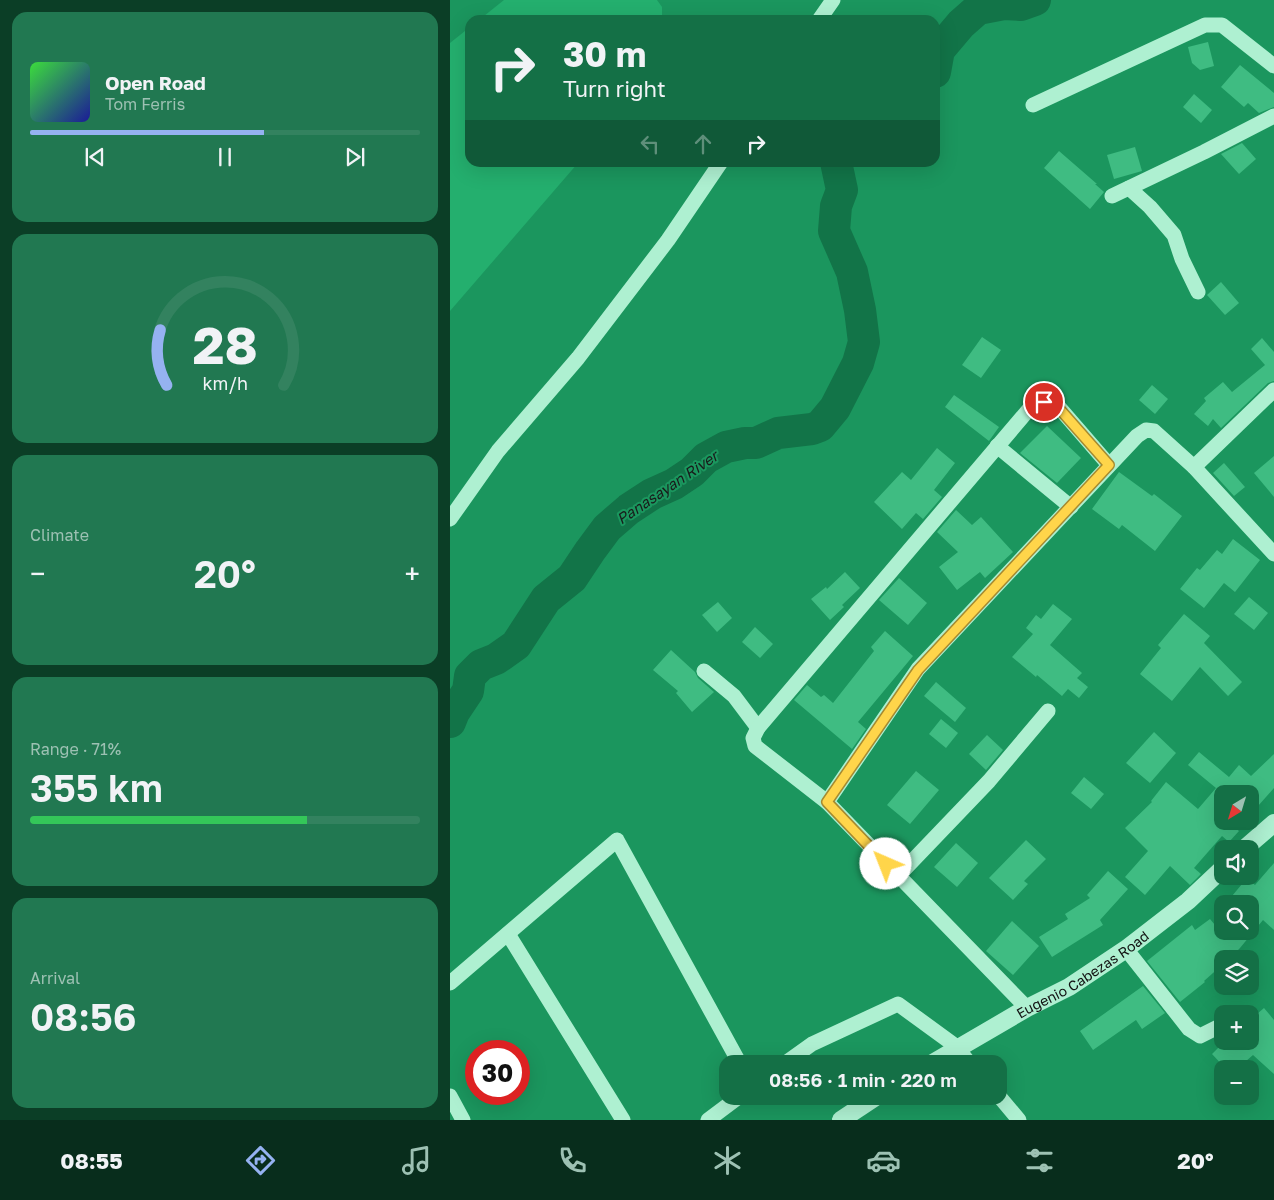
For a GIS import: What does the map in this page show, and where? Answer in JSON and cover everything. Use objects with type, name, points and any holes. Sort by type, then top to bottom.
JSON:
[{"type":"street","points":[[822,15],[833,0]]},
{"type":"street","points":[[1033,105],[1205,25],[1222,25],[1274,66]]},
{"type":"street","points":[[1112,196],[1274,116]]},
{"type":"street","points":[[450,519],[498,451],[578,358],[668,240],[718,167]]},
{"type":"street","points":[[1129,188],[1174,235],[1182,259],[1198,292]]},
{"type":"street","points":[[1194,467],[1274,390]]},
{"type":"street","points":[[1027,1008],[827,802],[755,746],[753,738],[758,728],[1030,408],[1037,404],[1051,403],[1057,406],[1109,465]]},
{"type":"street","points":[[827,802],[918,670],[1109,465],[1137,436],[1146,430],[1154,431],[1194,467],[1274,554]]},
{"type":"street","points":[[997,446],[1070,507]]},
{"type":"street","points":[[704,671],[734,696],[758,728]]},
{"type":"street","points":[[898,876],[989,781],[1048,711]]},
{"type":"street","points":[[1254,840],[1274,823]]},
{"type":"street","points":[[450,983],[617,840],[735,1055]]},
{"type":"street","name":"Eugenio Cabezas Road","points":[[945,1055],[1027,1008],[1069,987],[1126,949],[1188,901],[1214,877]]},
{"type":"street","points":[[508,934],[623,1120]]},
{"type":"street","points":[[1126,949],[1189,1029],[1200,1036],[1214,1029]]},
{"type":"street","points":[[797,1055],[812,1044],[898,1004],[957,1047],[963,1055]]},
{"type":"street","points":[[450,1096],[463,1120]]},
{"type":"street","points":[[708,1120],[728,1105]]},
{"type":"street","points":[[841,1120],[864,1105]]},
{"type":"street","points":[[1006,1105],[1019,1120]]},
{"type":"green space","points":[[504,0],[657,0],[662,7],[662,15],[485,15]]},
{"type":"green space","points":[[465,31],[465,167],[575,167],[450,311],[450,43]]},
{"type":"building","points":[[1208,42],[1214,66],[1200,70],[1192,63],[1188,47]]},
{"type":"building","points":[[1240,65],[1274,93],[1274,107],[1259,113],[1248,103],[1244,107],[1221,87]]},
{"type":"building","points":[[1194,94],[1212,110],[1201,123],[1183,107]]},
{"type":"building","points":[[1242,143],[1256,159],[1239,174],[1221,154]]},
{"type":"building","points":[[1135,147],[1142,171],[1114,179],[1107,155]]},
{"type":"building","points":[[1059,151],[1104,192],[1090,209],[1044,168]]},
{"type":"building","points":[[1221,282],[1239,303],[1225,315],[1207,295]]},
{"type":"building","points":[[982,337],[1001,350],[981,378],[962,365]]},
{"type":"building","points":[[1262,338],[1274,352],[1274,381],[1268,383],[1221,428],[1213,419],[1208,426],[1194,414],[1206,401],[1204,398],[1223,382],[1232,392],[1265,365],[1251,349]]},
{"type":"building","points":[[1152,385],[1168,399],[1155,414],[1139,400]]},
{"type":"building","points":[[954,395],[999,427],[989,441],[945,407]]},
{"type":"building","points":[[1047,426],[1081,458],[1057,483],[1020,453]]},
{"type":"building","points":[[937,448],[955,463],[934,490],[942,497],[923,519],[916,513],[902,529],[874,502],[902,472],[911,480]]},
{"type":"building","points":[[1274,456],[1274,497],[1254,473]]},
{"type":"building","points":[[1224,463],[1245,487],[1234,496],[1213,473]]},
{"type":"building","points":[[1119,472],[1152,496],[1154,494],[1182,516],[1155,551],[1122,525],[1119,529],[1092,509]]},
{"type":"building","points":[[956,510],[972,525],[981,517],[1013,552],[985,578],[980,572],[957,590],[939,567],[958,552],[937,532]]},
{"type":"building","points":[[1233,539],[1260,560],[1235,592],[1224,583],[1204,608],[1180,589],[1197,568],[1200,570],[1217,550],[1222,554]]},
{"type":"building","points":[[845,572],[860,588],[842,605],[844,607],[830,620],[811,599],[826,587],[827,589]]},
{"type":"building","points":[[899,578],[927,603],[908,625],[879,600]]},
{"type":"building","points":[[1249,597],[1268,613],[1254,630],[1234,614]]},
{"type":"building","points":[[718,602],[732,618],[717,632],[702,615]]},
{"type":"building","points":[[1053,604],[1072,619],[1050,645],[1082,673],[1077,678],[1088,687],[1079,698],[1068,689],[1062,696],[1012,657],[1033,634],[1026,628],[1036,615],[1041,619]]},
{"type":"building","points":[[1184,614],[1210,636],[1204,643],[1242,682],[1228,696],[1200,667],[1172,701],[1140,674],[1161,648],[1158,645]]},
{"type":"building","points":[[755,627],[773,644],[760,658],[742,642]]},
{"type":"building","points":[[885,631],[913,656],[858,722],[866,729],[852,749],[794,700],[807,685],[821,697],[824,695],[833,703],[874,651],[871,647]]},
{"type":"building","points":[[671,650],[714,692],[692,712],[676,693],[678,691],[653,670]]},
{"type":"building","points":[[936,682],[966,708],[955,722],[924,696]]},
{"type":"building","points":[[941,719],[958,733],[946,748],[929,734]]},
{"type":"building","points":[[1154,732],[1176,753],[1150,783],[1126,763]]},
{"type":"building","points":[[987,735],[1003,750],[986,770],[969,754]]},
{"type":"building","points":[[1199,752],[1229,777],[1239,765],[1251,776],[1274,754],[1274,788],[1259,805],[1259,785],[1214,786],[1188,765]]},
{"type":"building","points":[[916,771],[939,790],[910,824],[887,805]]},
{"type":"building","points":[[1084,777],[1104,794],[1091,809],[1071,793]]},
{"type":"building","points":[[1166,782],[1198,809],[1214,790],[1214,830],[1239,831],[1231,840],[1227,840],[1222,836],[1218,840],[1214,840],[1214,845],[1194,868],[1201,874],[1190,885],[1170,866],[1145,895],[1125,877],[1148,851],[1125,828],[1152,802]]},
{"type":"building","points":[[1026,840],[1046,859],[1024,881],[1028,884],[1013,900],[989,878]]},
{"type":"building","points":[[956,843],[978,863],[957,887],[934,867]]},
{"type":"building","points":[[1274,863],[1274,930],[1263,920],[1259,925],[1259,895],[1233,895],[1241,885],[1259,885],[1259,880]]},
{"type":"building","points":[[1108,871],[1128,889],[1100,920],[1103,925],[1052,957],[1039,937],[1068,919],[1065,914],[1090,898],[1087,895]]},
{"type":"building","points":[[1210,919],[1214,924],[1214,940],[1247,940],[1238,950],[1214,950],[1214,972],[1180,1002],[1147,961],[1192,925],[1195,930]]},
{"type":"building","points":[[1012,921],[1039,946],[1013,975],[986,951]]},
{"type":"building","points":[[1143,986],[1165,1013],[1142,1029],[1136,1020],[1093,1050],[1080,1031]]},
{"type":"building","points":[[1264,1008],[1274,1020],[1274,1074],[1253,1055],[1247,1060],[1218,1060],[1212,1054],[1216,1050],[1259,1050],[1259,1012]]},
{"type":"waterway","name":"Panasayan River","points":[[940,49],[961,24],[978,9],[1004,4],[1021,5],[1035,0]]},
{"type":"waterway","name":"Panasayan River","points":[[450,722],[454,712],[468,691],[470,676],[481,665],[496,659],[516,645],[546,599],[572,578],[607,528],[629,509],[652,494],[674,484],[692,472],[706,458],[726,447],[756,443],[778,433],[812,429],[820,426],[835,408],[858,363],[864,342],[852,272],[834,231],[836,206],[842,190],[837,167]]},
{"type":"route","points":[[886,864],[827,802],[918,670],[1109,465],[1057,406],[1044,402]]}]
